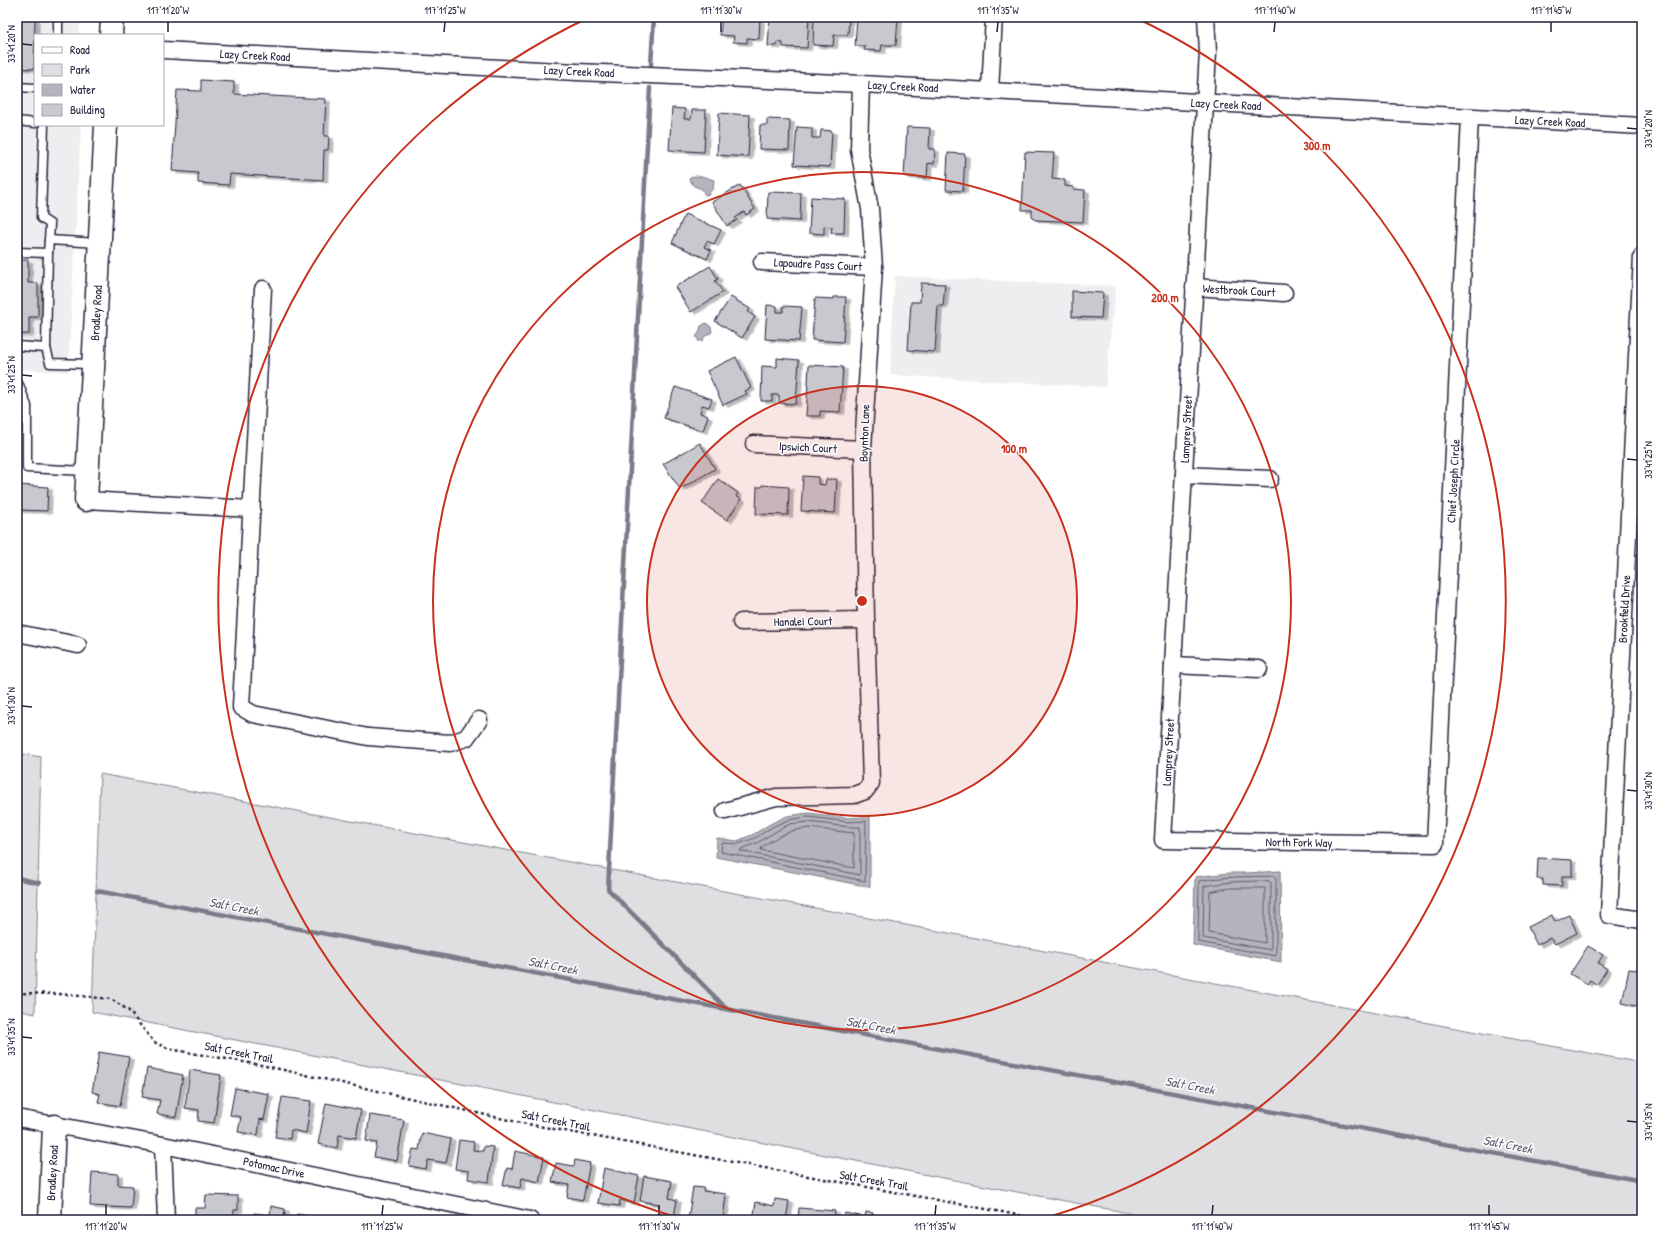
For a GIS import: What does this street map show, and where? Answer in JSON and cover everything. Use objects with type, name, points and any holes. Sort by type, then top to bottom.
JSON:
[{"type":"street","points":[[111,34],[112,17]]},
{"type":"street","points":[[990,91],[994,17]]},
{"type":"street","name":"Lamprey Street","points":[[1163,840],[1208,52],[1206,17]]},
{"type":"street","name":"Lazy Creek Road","points":[[164,50],[585,72],[861,84],[1642,126]]},
{"type":"street","name":"Boynton Lane","points":[[725,811],[776,797],[854,795],[865,791],[870,783],[863,449],[874,267],[870,209],[859,149],[861,84]]},
{"type":"street","name":"Chief Joseph Circle","points":[[1435,844],[1470,117]]},
{"type":"street","name":"Bradley Road","points":[[86,500],[106,126]]},
{"type":"street","name":"Brookfield Drive","points":[[1642,256],[1609,914],[1642,920]]},
{"type":"street","name":"Lapoudre Pass Court","points":[[762,262],[874,267]]},
{"type":"street","name":"Westbrook Court","points":[[1194,287],[1284,292]]},
{"type":"street","points":[[263,289],[241,707],[253,714],[368,737],[408,741],[450,743],[466,738],[480,720]]},
{"type":"street","name":"Ipswich Court","points":[[754,444],[863,449]]},
{"type":"street","points":[[1184,475],[1270,479]]},
{"type":"street","points":[[86,500],[252,509]]},
{"type":"street","name":"Hanalei Court","points":[[741,622],[866,620]]},
{"type":"street","points":[[17,633],[78,645]]},
{"type":"street","points":[[1173,665],[1259,669]]},
{"type":"street","name":"North Fork Way","points":[[1163,840],[1435,844]]},
{"type":"street","name":"Potomac Drive","points":[[17,1118],[163,1145],[530,1220]]},
{"type":"street","name":"Bradley Road","points":[[50,1220],[54,1126]]},
{"type":"street","points":[[163,1145],[166,1220]]},
{"type":"lane","points":[[58,17],[58,34]]},
{"type":"lane","points":[[17,87],[34,88]]},
{"type":"lane","points":[[17,121],[34,122]]},
{"type":"lane","points":[[44,126],[41,218],[50,224],[46,348],[50,363],[93,364]]},
{"type":"lane","points":[[49,240],[100,243]]},
{"type":"lane","points":[[17,252],[48,253]]},
{"type":"lane","points":[[17,346],[46,348]]},
{"type":"lane","points":[[17,384],[19,385],[28,406],[27,468],[88,471]]},
{"type":"path","name":"Salt Creek Trail","points":[[17,993],[38,993],[111,999],[128,1010],[154,1042],[169,1049],[261,1065],[522,1123],[1045,1220]]},
{"type":"shaded area","points":[[17,17],[80,17],[79,34],[34,34],[34,126],[81,126],[68,372],[17,369]]},
{"type":"shaded area","points":[[895,276],[1116,286],[1105,387],[890,375]]},
{"type":"green space","points":[[17,753],[41,757],[35,1014],[17,1010]]},
{"type":"green space","points":[[100,774],[1642,1063],[1642,1220],[1166,1220],[92,1012]]},
{"type":"water","points":[[696,176],[714,180],[713,189],[709,192],[710,194],[705,195],[702,189],[694,186],[689,179]]},
{"type":"water","points":[[706,323],[711,327],[712,332],[704,337],[703,341],[698,341],[696,337],[701,326]]},
{"type":"water","points":[[808,813],[850,818],[870,816],[870,887],[716,857],[717,838],[737,841],[754,834],[787,816]]},
{"type":"water","points":[[1280,871],[1281,962],[1193,945],[1195,877],[1230,873]]},
{"type":"building","points":[[17,17],[35,17],[34,69],[17,68]]},
{"type":"building","points":[[722,17],[760,17],[759,39],[747,38],[747,43],[733,42],[734,36],[720,35]]},
{"type":"building","points":[[770,17],[809,17],[807,48],[783,47],[783,43],[777,42],[777,46],[768,46]]},
{"type":"building","points":[[814,17],[849,17],[848,35],[834,35],[833,46],[813,45]]},
{"type":"building","points":[[857,17],[898,17],[896,45],[882,45],[881,51],[864,50],[865,46],[855,46]]},
{"type":"building","points":[[201,80],[234,82],[234,94],[326,99],[324,136],[329,136],[328,150],[324,150],[323,180],[230,174],[229,185],[198,183],[198,173],[172,171],[177,90],[201,91]]},
{"type":"building","points":[[672,108],[685,109],[684,119],[691,119],[692,110],[706,110],[704,152],[669,150]]},
{"type":"building","points":[[719,113],[750,115],[748,157],[717,155]]},
{"type":"building","points":[[767,119],[790,120],[789,150],[759,149],[760,125],[767,125]]},
{"type":"building","points":[[797,127],[812,128],[812,138],[820,138],[821,130],[832,131],[830,167],[794,165]]},
{"type":"building","points":[[907,127],[930,128],[929,149],[935,149],[934,164],[928,163],[927,178],[904,176]]},
{"type":"building","points":[[1025,152],[1054,153],[1052,179],[1065,180],[1065,186],[1073,187],[1073,189],[1085,190],[1083,222],[1035,220],[1032,217],[1032,210],[1022,210]]},
{"type":"building","points":[[948,153],[965,154],[963,191],[946,190]]},
{"type":"building","points":[[740,185],[755,209],[746,215],[744,212],[735,218],[737,220],[727,226],[712,202]]},
{"type":"building","points":[[768,192],[801,193],[800,221],[767,219]]},
{"type":"building","points":[[811,197],[845,199],[844,233],[831,233],[832,227],[824,226],[824,234],[809,233]]},
{"type":"building","points":[[685,214],[721,230],[714,244],[707,241],[704,247],[711,250],[707,259],[672,243]]},
{"type":"building","points":[[17,260],[28,260],[28,283],[38,283],[38,317],[29,317],[29,334],[17,334]]},
{"type":"building","points":[[710,266],[718,279],[715,281],[723,292],[691,312],[675,287]]},
{"type":"building","points":[[921,283],[945,284],[943,306],[938,306],[935,352],[908,350],[911,302],[920,302]]},
{"type":"building","points":[[1072,291],[1103,293],[1101,318],[1072,317]]},
{"type":"building","points":[[731,297],[750,309],[748,312],[755,317],[742,338],[715,321]]},
{"type":"building","points":[[834,297],[846,297],[843,342],[812,340],[815,298],[834,299]]},
{"type":"building","points":[[767,305],[777,306],[777,312],[783,312],[783,306],[802,307],[799,341],[765,339]]},
{"type":"building","points":[[736,357],[751,388],[745,391],[747,394],[723,405],[707,371]]},
{"type":"building","points":[[777,358],[799,360],[796,404],[779,403],[779,395],[772,395],[772,401],[761,401],[762,366],[777,367]]},
{"type":"building","points":[[809,365],[843,367],[840,412],[820,411],[820,416],[806,416]]},
{"type":"building","points":[[675,387],[712,399],[709,407],[702,405],[700,413],[708,416],[703,431],[664,418]]},
{"type":"building","points":[[700,443],[715,469],[680,489],[663,464]]},
{"type":"building","points":[[803,476],[818,477],[818,484],[825,485],[826,479],[837,479],[835,513],[801,511]]},
{"type":"building","points":[[718,479],[738,493],[736,496],[741,499],[727,520],[702,503]]},
{"type":"building","points":[[17,485],[48,487],[47,511],[17,510]]},
{"type":"building","points":[[762,485],[789,487],[788,515],[756,514],[757,487],[762,487]]},
{"type":"building","points":[[1538,858],[1572,860],[1572,876],[1562,876],[1562,886],[1543,885],[1543,879],[1537,879]]},
{"type":"building","points":[[1552,915],[1555,922],[1569,915],[1577,933],[1555,944],[1550,938],[1537,945],[1528,927]]},
{"type":"building","points":[[1588,946],[1603,955],[1598,963],[1607,969],[1597,985],[1590,980],[1587,984],[1570,974]]},
{"type":"building","points":[[1638,961],[1642,962],[1641,1007],[1622,1003],[1629,969],[1637,970]]},
{"type":"building","points":[[99,1052],[129,1057],[120,1106],[98,1102],[100,1094],[92,1092]]},
{"type":"building","points":[[147,1068],[183,1075],[176,1117],[157,1114],[160,1100],[142,1097]]},
{"type":"building","points":[[190,1070],[221,1075],[214,1123],[198,1121],[199,1110],[185,1108]]},
{"type":"building","points":[[235,1088],[269,1094],[264,1120],[260,1119],[258,1135],[238,1132],[241,1117],[230,1115]]},
{"type":"building","points":[[282,1097],[311,1101],[306,1133],[291,1130],[290,1139],[275,1137]]},
{"type":"building","points":[[326,1103],[361,1110],[356,1138],[339,1135],[337,1148],[318,1144]]},
{"type":"building","points":[[370,1115],[404,1120],[397,1161],[374,1157],[377,1143],[366,1141]]},
{"type":"building","points":[[422,1133],[451,1139],[446,1163],[428,1160],[426,1169],[409,1166],[413,1149],[419,1150]]},
{"type":"building","points":[[459,1140],[474,1142],[473,1150],[483,1151],[484,1146],[493,1147],[489,1182],[468,1179],[469,1171],[455,1169]]},
{"type":"building","points":[[515,1151],[544,1157],[539,1182],[522,1178],[520,1188],[503,1185],[507,1168],[512,1169]]},
{"type":"building","points":[[575,1160],[590,1163],[583,1200],[567,1197],[569,1185],[552,1182],[556,1163],[574,1166]]},
{"type":"building","points":[[604,1168],[639,1176],[634,1203],[620,1200],[619,1206],[598,1203]]},
{"type":"building","points":[[92,1172],[118,1174],[118,1185],[133,1186],[131,1208],[90,1206]]},
{"type":"building","points":[[644,1176],[672,1181],[669,1198],[677,1200],[674,1217],[658,1214],[659,1204],[640,1201]]},
{"type":"building","points":[[693,1187],[704,1188],[703,1191],[726,1194],[723,1220],[709,1218],[709,1220],[688,1220]]},
{"type":"building","points":[[206,1195],[238,1196],[238,1210],[234,1210],[233,1220],[195,1220],[195,1208],[205,1208]]},
{"type":"building","points":[[775,1199],[789,1201],[786,1220],[753,1220],[756,1202],[774,1206]]},
{"type":"building","points":[[271,1206],[285,1209],[284,1220],[253,1220],[254,1213],[270,1215]]},
{"type":"building","points":[[799,1208],[835,1211],[834,1220],[798,1220]]},
{"type":"building","points":[[866,1212],[873,1213],[872,1220],[843,1220],[845,1213],[865,1217]]},
{"type":"building","points":[[297,1214],[325,1219],[325,1220],[296,1220]]},
{"type":"waterway","points":[[651,64],[654,17]]},
{"type":"waterway","points":[[650,88],[608,889],[727,1009]]},
{"type":"waterway","name":"Salt Creek","points":[[17,878],[39,883]]},
{"type":"waterway","name":"Salt Creek","points":[[97,891],[1642,1181]]}]
